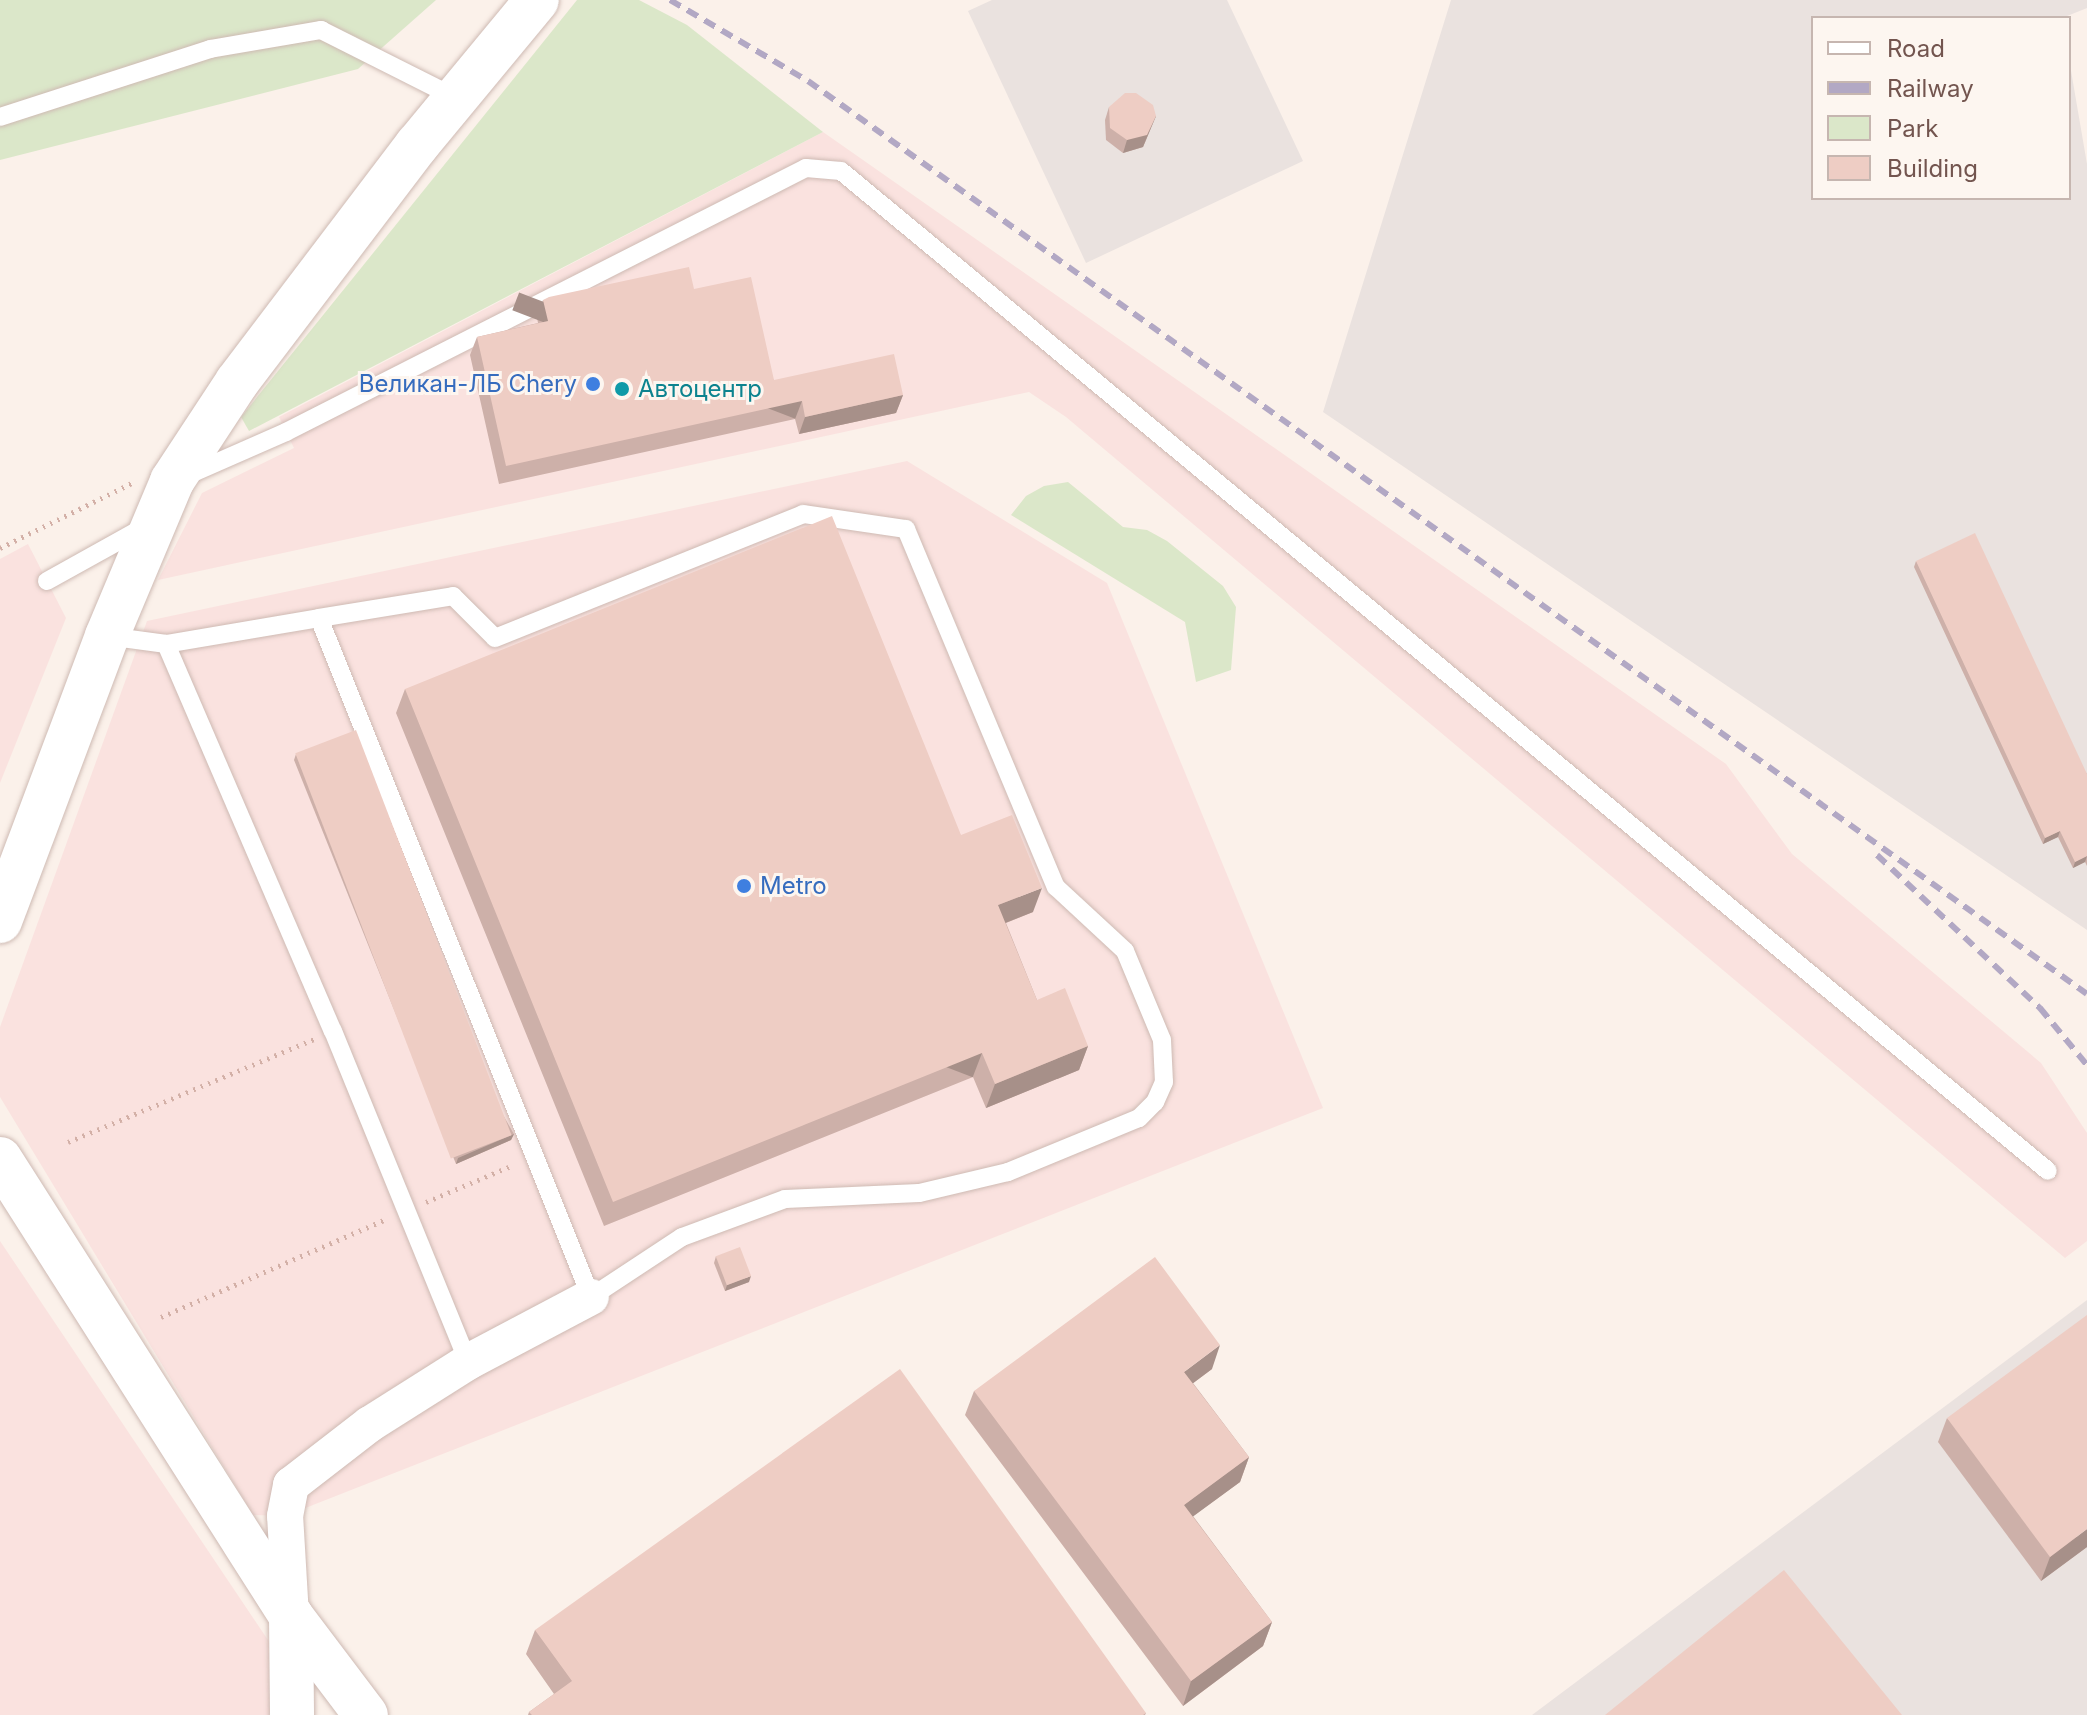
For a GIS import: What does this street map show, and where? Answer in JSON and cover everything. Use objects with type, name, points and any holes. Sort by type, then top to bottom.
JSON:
[{"type":"street","points":[[0,921],[107,636],[155,521],[155,478],[237,382],[456,98],[537,0]]},
{"type":"street","points":[[0,1159],[291,1616],[366,1715]]},
{"type":"street","points":[[292,1715],[291,1616],[285,1516],[291,1485],[370,1424],[468,1362],[591,1297]]},
{"type":"lane","points":[[0,117],[210,49],[321,30],[456,98]]},
{"type":"lane","points":[[155,478],[286,432],[806,168],[841,171],[2048,1171]]},
{"type":"lane","points":[[107,636],[166,644],[319,618],[453,596],[495,638],[803,514],[906,529],[1056,887],[1125,951],[1162,1040],[1164,1082],[1155,1102],[1139,1118],[1008,1172],[919,1193],[785,1199],[682,1237],[591,1297],[319,618]]},
{"type":"lane","points":[[47,581],[155,521]]},
{"type":"lane","points":[[166,644],[333,1031],[468,1362]]},
{"type":"path","points":[[0,548],[131,483],[155,478]]},
{"type":"path","points":[[68,1142],[333,1031]]},
{"type":"path","points":[[161,1317],[535,1155]]},
{"type":"shaded area","points":[[992,0],[1227,0],[1303,161],[1086,263],[968,11]]},
{"type":"shaded area","points":[[1451,0],[2087,0],[2087,8],[2067,16],[1811,16],[1811,200],[2071,200],[2071,71],[2087,164],[2087,930],[1323,412]]},
{"type":"shaded area","points":[[823,132],[1726,764],[1792,854],[2041,1063],[2087,1133],[2087,1241],[2065,1258],[1066,417],[1029,392],[158,580],[202,493],[294,448],[279,417]]},
{"type":"shaded area","points":[[907,461],[1107,583],[1323,1108],[285,1516],[253,1515],[0,1097],[0,1027],[147,621]]},
{"type":"shaded area","points":[[28,544],[66,618],[0,783],[0,559]]},
{"type":"shaded area","points":[[0,1241],[270,1643],[274,1698],[269,1715],[0,1715]]},
{"type":"shaded area","points":[[2087,1300],[2087,1715],[1532,1715]]},
{"type":"green space","points":[[0,0],[436,0],[358,69],[0,160]]},
{"type":"green space","points":[[577,0],[639,0],[687,25],[823,132],[249,431],[241,417]]},
{"type":"green space","points":[[1068,482],[1123,527],[1147,530],[1167,541],[1223,586],[1236,607],[1231,670],[1196,682],[1185,622],[1011,515],[1026,496],[1044,486]]},
{"type":"building","points":[[1125,93],[1136,93],[1153,105],[1156,116],[1147,135],[1127,140],[1110,128],[1109,107]]},
{"type":"building","name":"Автоцентр","points":[[689,267],[694,289],[751,277],[774,380],[894,354],[903,395],[805,417],[802,401],[506,466],[477,337],[548,321],[543,300],[549,297]]},
{"type":"building","name":"Metro","points":[[832,516],[961,835],[1012,815],[1042,888],[998,905],[1037,1000],[1065,988],[1088,1046],[995,1084],[982,1053],[613,1202],[405,689]]},
{"type":"building","points":[[1975,533],[2087,774],[2087,856],[2075,862],[2060,831],[2045,838],[1916,561]]},
{"type":"building","points":[[356,730],[512,1135],[451,1158],[295,753]]},
{"type":"building","points":[[740,1247],[751,1276],[727,1285],[716,1256]]},
{"type":"building","points":[[1155,1257],[1220,1345],[1184,1372],[1249,1457],[1184,1505],[1272,1622],[1191,1681],[974,1391]]},
{"type":"building","points":[[2087,1315],[2087,1529],[2050,1557],[1947,1418]]},
{"type":"building","points":[[900,1369],[1146,1713],[532,1715],[529,1712],[572,1681],[535,1630]]},
{"type":"building","points":[[1784,1570],[1902,1715],[1605,1715]]},
{"type":"railway","points":[[670,0],[808,81],[2087,994]]},
{"type":"railway","points":[[1877,855],[2040,1008],[2087,1065]]},
{"type":"place","name":"Великан-ЛБ Chery","points":[[593,384]]},
{"type":"place","name":"Автоцентр","points":[[622,389]]},
{"type":"place","name":"Metro","points":[[744,886]]}]
